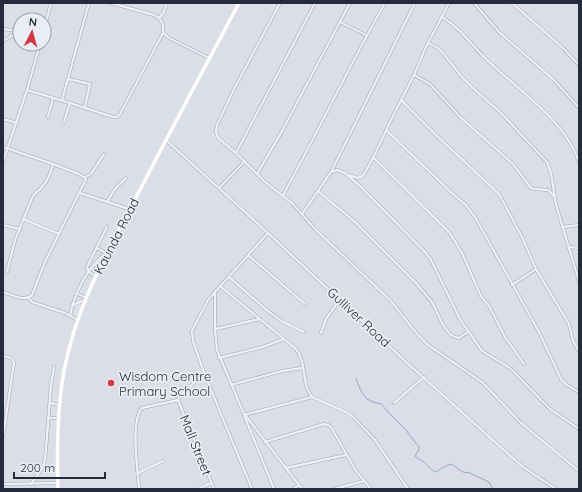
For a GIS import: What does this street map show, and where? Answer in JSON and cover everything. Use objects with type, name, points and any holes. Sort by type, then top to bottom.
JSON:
[{"type":"main road","name":"Kaunda Road","points":[[58,489],[57,450],[59,405],[64,371],[85,299],[106,253],[238,3]]},
{"type":"street","points":[[62,100],[90,3]]},
{"type":"street","points":[[28,90],[113,117],[117,117],[120,114],[163,33],[163,23],[159,18],[149,13],[111,3]]},
{"type":"street","points":[[159,18],[163,14],[167,3]]},
{"type":"street","points":[[280,3],[234,89],[217,125],[216,132],[218,138],[257,174],[293,204],[315,229],[390,300],[418,335],[428,344],[482,382],[521,423],[579,471]]},
{"type":"street","points":[[236,153],[315,3]]},
{"type":"street","points":[[257,174],[282,131],[350,3]]},
{"type":"street","points":[[283,195],[366,35],[385,3]]},
{"type":"street","points":[[302,214],[319,192],[331,172],[415,3]]},
{"type":"street","points":[[331,172],[337,170],[355,178],[360,178],[373,158],[428,43],[450,3]]},
{"type":"street","points":[[474,3],[500,34],[554,80],[579,108]]},
{"type":"street","points":[[512,3],[563,48],[579,65]]},
{"type":"street","points":[[442,18],[452,23],[484,58],[554,122],[578,153],[579,162]]},
{"type":"street","points":[[340,22],[366,35]]},
{"type":"street","points":[[163,33],[169,38],[209,58]]},
{"type":"street","points":[[3,41],[12,36]]},
{"type":"street","points":[[428,43],[438,48],[461,76],[500,112],[544,157],[547,162],[554,196],[579,281]]},
{"type":"street","points":[[3,162],[28,90],[38,52]]},
{"type":"street","points":[[414,75],[430,84],[460,117],[512,163],[531,188],[548,190],[554,196]]},
{"type":"street","points":[[68,79],[90,84],[85,107]]},
{"type":"street","points":[[48,117],[53,98]]},
{"type":"street","points":[[401,100],[499,194],[522,237],[536,269],[568,324],[573,341],[579,351]]},
{"type":"street","points":[[64,122],[70,103]]},
{"type":"street","points":[[3,119],[17,124]]},
{"type":"street","points":[[386,130],[466,205],[475,217],[539,332],[561,379],[567,385],[579,392]]},
{"type":"street","name":"Gulliver Road","points":[[166,140],[340,299],[405,361],[523,467],[556,489]]},
{"type":"street","points":[[3,147],[53,164],[85,177],[91,174],[104,154]]},
{"type":"street","points":[[373,158],[449,232],[462,253],[481,296],[489,306],[507,341],[524,364]]},
{"type":"street","points":[[219,188],[244,162]]},
{"type":"street","points":[[7,272],[15,240],[34,194],[48,179],[53,164]]},
{"type":"street","points":[[344,172],[360,186],[426,253],[468,332],[482,351],[510,368],[550,409],[579,429]]},
{"type":"street","points":[[28,298],[34,293],[45,262],[80,193],[85,177]]},
{"type":"street","points":[[107,202],[115,189],[126,178]]},
{"type":"street","points":[[319,192],[354,221],[416,283],[432,302],[448,331],[455,337],[459,338],[468,332]]},
{"type":"street","points":[[80,193],[130,209]]},
{"type":"street","points":[[23,220],[59,234]]},
{"type":"street","points":[[3,225],[20,229]]},
{"type":"street","points":[[563,227],[579,225]]},
{"type":"street","points":[[96,276],[89,272],[87,268],[107,227]]},
{"type":"street","points":[[252,489],[204,373],[193,342],[192,331],[203,307],[268,233]]},
{"type":"street","points":[[569,247],[579,248]]},
{"type":"street","points":[[70,316],[73,305],[89,272],[100,257],[106,253],[97,248]]},
{"type":"street","points":[[248,255],[305,304]]},
{"type":"street","points":[[512,285],[536,269]]},
{"type":"street","points":[[229,277],[269,312],[284,322],[304,332]]},
{"type":"street","points":[[220,286],[285,339],[299,353],[306,386],[312,397],[348,413],[354,418],[375,440],[408,489]]},
{"type":"street","points":[[216,291],[215,329],[219,358],[274,489]]},
{"type":"street","points":[[3,292],[28,298],[32,302],[78,320]]},
{"type":"street","points":[[73,305],[85,299],[78,294]]},
{"type":"street","points":[[321,333],[326,319],[340,299]]},
{"type":"street","points":[[215,329],[260,319]]},
{"type":"street","points":[[219,358],[263,347],[285,339]]},
{"type":"street","points":[[3,356],[11,358],[14,362],[3,437]]},
{"type":"street","points":[[31,484],[41,470],[45,461],[54,367]]},
{"type":"street","points":[[231,385],[282,371],[302,368]]},
{"type":"street","points":[[140,489],[136,443],[139,411],[142,408],[178,400],[180,396],[204,373]]},
{"type":"street","points":[[394,403],[424,377]]},
{"type":"street","points":[[244,415],[312,397]]},
{"type":"street","name":"Mall Street","points":[[178,400],[214,489]]},
{"type":"street","points":[[50,403],[59,405]]},
{"type":"street","points":[[244,415],[302,489]]},
{"type":"street","points":[[48,418],[58,418]]},
{"type":"street","points":[[266,442],[326,424],[331,427],[346,455],[371,489]]},
{"type":"street","points":[[286,468],[346,455]]},
{"type":"street","points":[[138,473],[164,461]]},
{"type":"street","points":[[334,489],[364,481]]},
{"type":"street","points":[[3,484],[58,483]]},
{"type":"street","points":[[198,489],[211,483]]},
{"type":"street","points":[[292,489],[299,485]]},
{"type":"waterway","points":[[356,379],[361,391],[367,399],[381,404],[405,429],[419,447],[415,456],[423,461],[433,471],[435,472],[451,464],[463,472],[470,473],[489,482],[493,489]]},
{"type":"place","name":"Wisdom Centre Primary School","points":[[111,383]]}]
